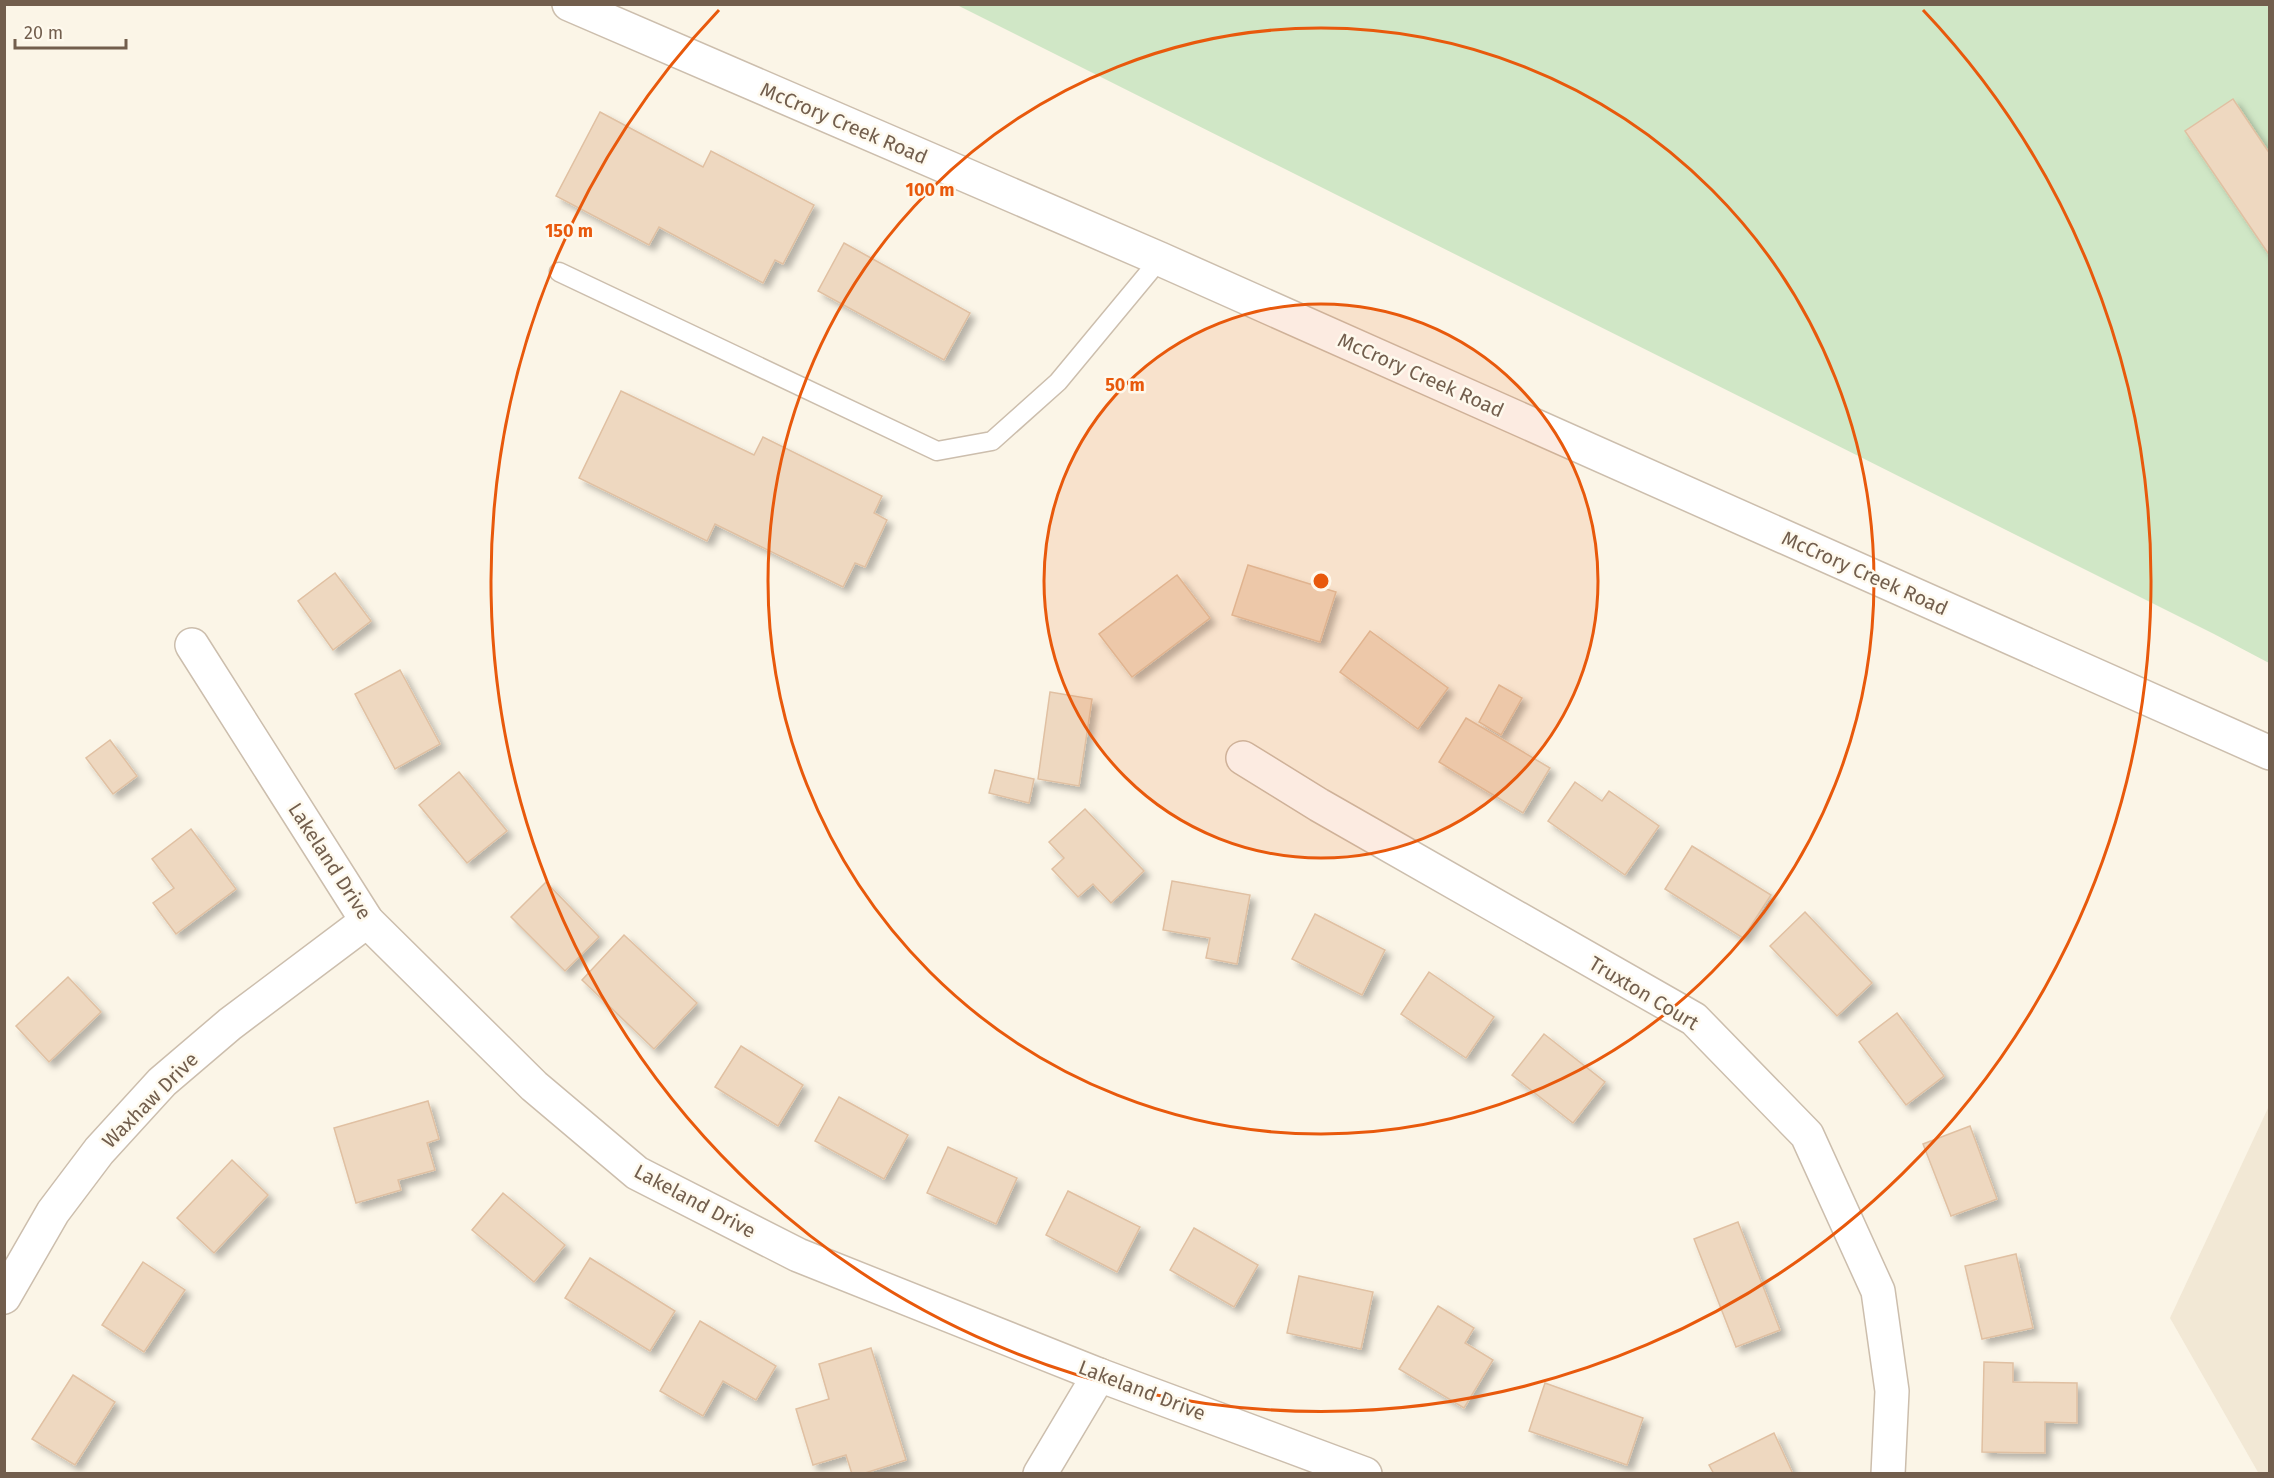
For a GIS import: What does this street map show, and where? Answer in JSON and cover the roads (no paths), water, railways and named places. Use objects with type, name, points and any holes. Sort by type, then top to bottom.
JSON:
[{"type":"street","name":"McCrory Creek Road","points":[[569,4],[1160,259],[2270,753]]},
{"type":"street","name":"Lakeland Drive","points":[[192,645],[367,921],[534,1086],[637,1173],[798,1255],[1100,1375],[1365,1473]]},
{"type":"street","name":"Truxton Court","points":[[1243,758],[1319,806],[1694,1018],[1807,1136],[1878,1291],[1892,1391],[1888,1473]]},
{"type":"street","name":"Waxhaw Drive","points":[[4,1297],[53,1212],[99,1151],[162,1082],[230,1024],[367,921]]},
{"type":"street","points":[[1040,1473],[1100,1375]]},
{"type":"lane","points":[[559,272],[937,452],[992,441],[1058,382],[1160,259]]}]
